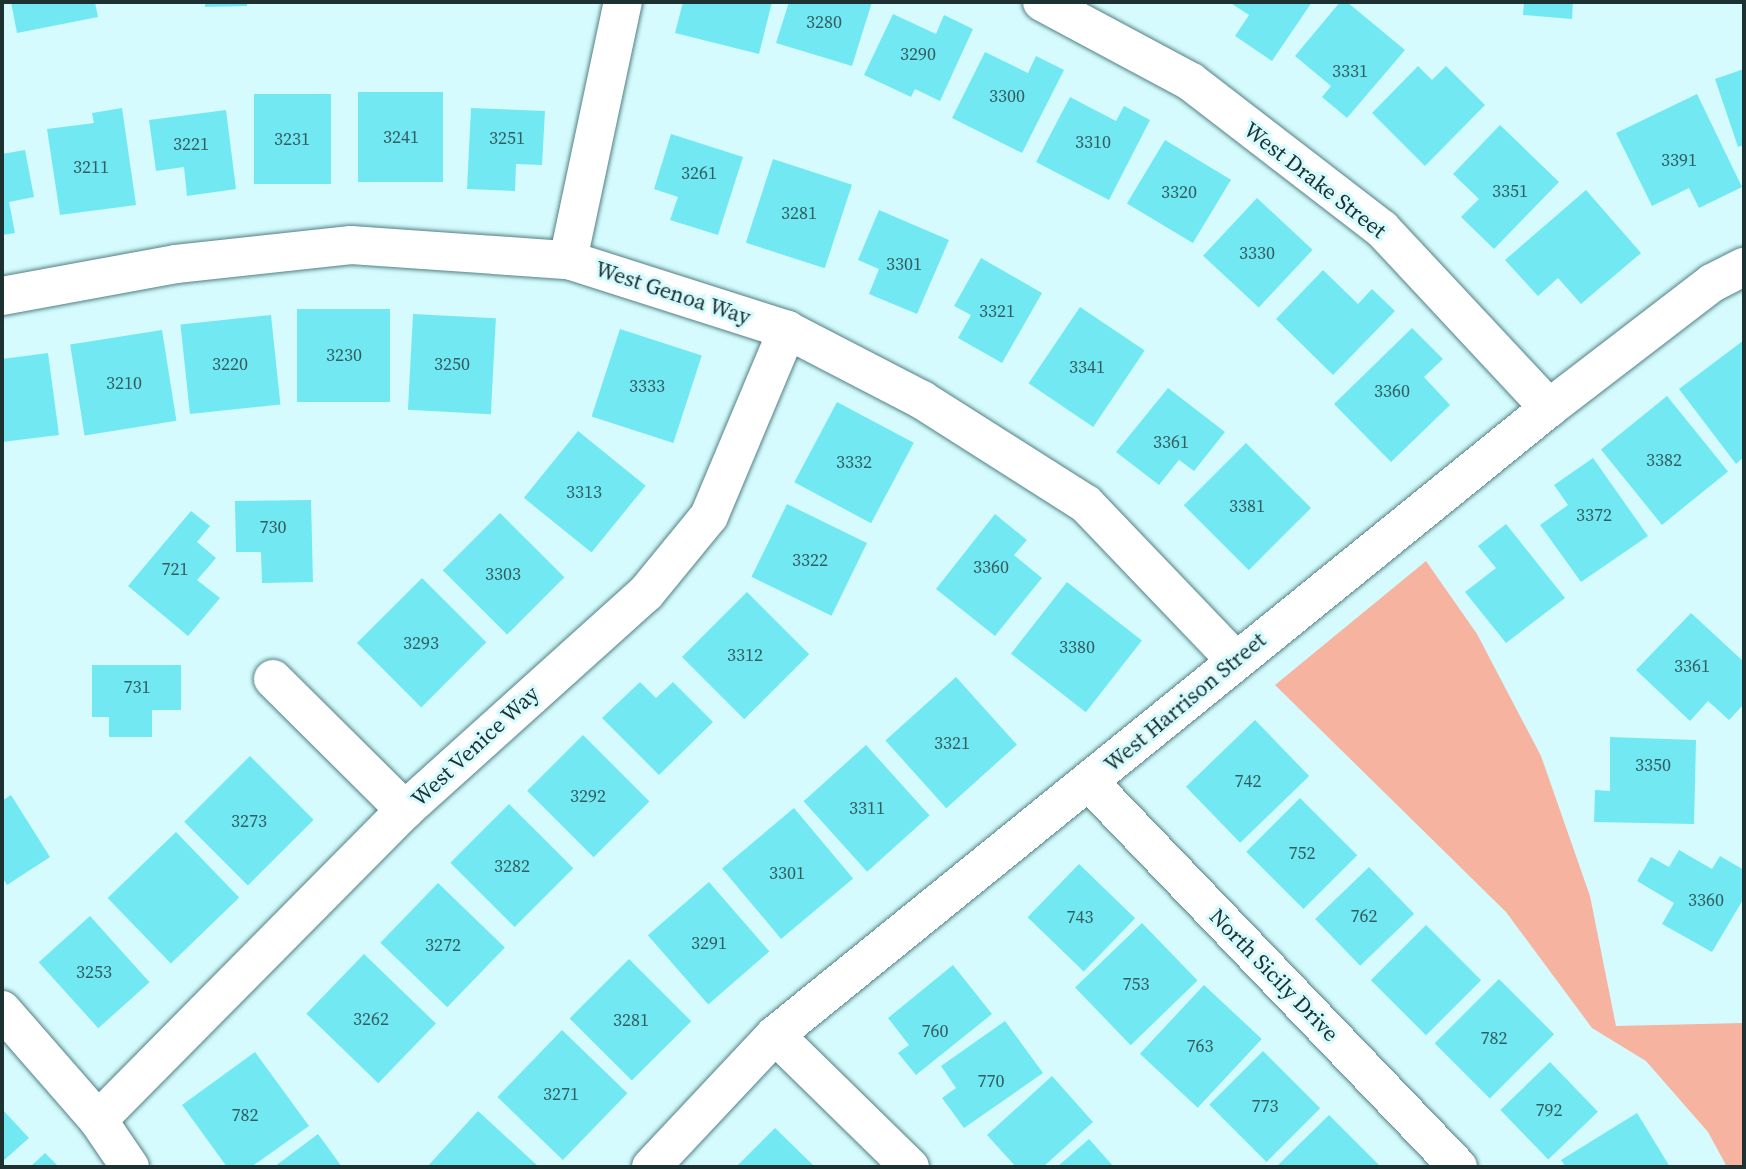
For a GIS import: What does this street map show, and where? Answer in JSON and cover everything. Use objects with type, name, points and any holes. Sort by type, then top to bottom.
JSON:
[{"type":"street","points":[[568,260],[623,2]]},
{"type":"street","name":"West Drake Street","points":[[1042,2],[1191,82],[1382,229],[1549,408]]},
{"type":"street","name":"West Genoa Way","points":[[2,296],[176,264],[351,245],[568,260],[787,330],[922,400],[1086,504],[1234,659]]},
{"type":"street","name":"West Harrison Street","points":[[651,1167],[775,1035],[1090,783],[1234,659],[1549,408],[1712,283],[1744,267]]},
{"type":"street","name":"West Venice Way","points":[[98,1120],[405,810],[646,593],[709,516],[787,330]]},
{"type":"street","points":[[273,679],[405,810]]},
{"type":"street","name":"North Sicily Drive","points":[[1090,783],[1458,1167]]},
{"type":"street","points":[[2,1010],[98,1120],[130,1167]]},
{"type":"street","points":[[775,1035],[910,1167]]},
{"type":"shaded area","points":[[1426,561],[1477,634],[1541,756],[1590,896],[1616,1026],[1744,1023],[1744,1167],[1727,1167],[1708,1132],[1646,1061],[1592,1028],[1506,912],[1275,685]]},
{"type":"building","points":[[11,2],[95,2],[98,17],[17,33]]},
{"type":"building","points":[[205,2],[247,2],[247,6],[205,7]]},
{"type":"building","points":[[683,2],[772,2],[759,54],[675,33]]},
{"type":"building","points":[[789,2],[872,2],[852,66],[776,43]]},
{"type":"building","points":[[1229,2],[1312,2],[1272,61],[1235,36],[1249,15]]},
{"type":"building","points":[[1340,2],[1347,2],[1405,50],[1347,118],[1322,97],[1331,86],[1295,56]]},
{"type":"building","points":[[1524,2],[1573,2],[1572,19],[1523,15]]},
{"type":"building","points":[[893,14],[936,34],[944,15],[973,29],[940,101],[915,89],[911,97],[864,75]]},
{"type":"building","points":[[985,52],[1028,73],[1036,56],[1064,70],[1022,153],[952,118]]},
{"type":"building","points":[[1418,66],[1432,80],[1446,66],[1485,105],[1425,166],[1372,113]]},
{"type":"building","points":[[1744,69],[1744,145],[1738,147],[1715,79]]},
{"type":"building","points":[[358,92],[443,92],[443,182],[358,182]]},
{"type":"building","points":[[254,94],[331,94],[331,184],[254,184]]},
{"type":"building","points":[[1697,94],[1742,187],[1699,208],[1689,188],[1652,206],[1616,133]]},
{"type":"building","points":[[1070,97],[1116,121],[1124,106],[1150,120],[1109,200],[1036,162]]},
{"type":"building","points":[[122,108],[136,205],[60,215],[47,129],[94,123],[92,113]]},
{"type":"building","points":[[471,108],[545,111],[542,165],[516,164],[515,191],[467,189]]},
{"type":"building","points":[[226,110],[236,189],[187,196],[184,167],[156,171],[149,120]]},
{"type":"building","points":[[1500,125],[1559,182],[1494,249],[1461,217],[1479,199],[1453,174]]},
{"type":"building","points":[[671,134],[743,157],[718,235],[670,220],[678,197],[654,189]]},
{"type":"building","points":[[1165,140],[1231,180],[1193,243],[1127,203]]},
{"type":"building","points":[[25,150],[34,197],[9,202],[15,233],[2,235],[2,154]]},
{"type":"building","points":[[773,159],[852,185],[825,268],[746,243]]},
{"type":"building","points":[[1586,190],[1641,253],[1581,304],[1558,278],[1538,296],[1505,260]]},
{"type":"building","points":[[1257,198],[1313,250],[1259,308],[1203,256]]},
{"type":"building","points":[[879,210],[949,240],[917,314],[869,294],[879,269],[858,260]]},
{"type":"building","points":[[981,258],[1042,293],[1002,363],[958,338],[971,315],[954,306]]},
{"type":"building","points":[[1323,270],[1358,304],[1372,289],[1395,311],[1333,375],[1276,319]]},
{"type":"building","points":[[1080,307],[1145,351],[1093,427],[1029,383]]},
{"type":"building","points":[[297,309],[390,309],[390,402],[297,402]]},
{"type":"building","points":[[413,314],[496,318],[491,414],[408,410]]},
{"type":"building","points":[[271,315],[280,405],[190,414],[180,325]]},
{"type":"building","points":[[1412,328],[1443,359],[1424,377],[1450,405],[1391,462],[1334,404]]},
{"type":"building","points":[[620,329],[702,356],[673,443],[592,416]]},
{"type":"building","points":[[162,330],[176,421],[85,435],[70,345]]},
{"type":"building","points":[[1744,340],[1744,457],[1736,464],[1679,389]]},
{"type":"building","points":[[48,353],[59,435],[2,442],[2,359]]},
{"type":"building","points":[[1168,388],[1225,432],[1194,471],[1179,460],[1159,485],[1116,452]]},
{"type":"building","points":[[1667,396],[1728,471],[1662,525],[1601,449]]},
{"type":"building","points":[[837,402],[914,443],[871,523],[794,482]]},
{"type":"building","points":[[578,431],[646,486],[591,553],[524,498]]},
{"type":"building","points":[[1246,443],[1311,508],[1249,570],[1184,505]]},
{"type":"building","points":[[1593,458],[1648,536],[1581,582],[1540,525],[1568,505],[1554,485]]},
{"type":"building","points":[[311,500],[313,582],[262,583],[261,552],[236,552],[235,501]]},
{"type":"building","points":[[787,504],[867,543],[831,616],[751,577]]},
{"type":"building","points":[[191,511],[210,526],[197,542],[216,558],[197,580],[220,598],[188,636],[128,586]]},
{"type":"building","points":[[500,513],[564,577],[507,635],[443,570]]},
{"type":"building","points":[[995,514],[1027,540],[1014,555],[1042,578],[995,636],[936,589]]},
{"type":"building","points":[[1506,524],[1565,598],[1506,643],[1465,592],[1496,568],[1478,546]]},
{"type":"building","points":[[422,578],[486,642],[421,707],[357,643]]},
{"type":"building","points":[[1067,582],[1142,640],[1086,712],[1011,654]]},
{"type":"building","points":[[747,592],[809,654],[744,719],[682,657]]},
{"type":"building","points":[[1691,613],[1744,662],[1744,704],[1729,720],[1708,701],[1690,721],[1636,670]]},
{"type":"building","points":[[92,665],[181,665],[181,710],[152,710],[152,737],[109,737],[109,717],[92,717]]},
{"type":"building","points":[[956,677],[1017,745],[946,808],[885,741]]},
{"type":"building","points":[[640,682],[656,698],[673,682],[713,722],[659,775],[602,718]]},
{"type":"building","points":[[1255,720],[1309,776],[1240,843],[1186,787]]},
{"type":"building","points":[[583,735],[649,801],[594,857],[527,791]]},
{"type":"building","points":[[1610,737],[1696,740],[1694,824],[1594,822],[1595,790],[1610,791]]},
{"type":"building","points":[[866,745],[930,816],[867,872],[804,801]]},
{"type":"building","points":[[250,756],[314,820],[248,885],[184,822]]},
{"type":"building","points":[[11,795],[50,857],[7,885],[2,877],[2,801]]},
{"type":"building","points":[[1300,798],[1357,855],[1304,909],[1246,852]]},
{"type":"building","points":[[509,804],[573,868],[515,927],[450,863]]},
{"type":"building","points":[[794,808],[853,878],[781,939],[722,868]]},
{"type":"building","points":[[176,832],[239,897],[171,963],[108,898]]},
{"type":"building","points":[[1679,850],[1712,869],[1720,856],[1744,870],[1744,898],[1712,952],[1662,924],[1674,903],[1637,881],[1651,857],[1669,867]]},
{"type":"building","points":[[1079,864],[1135,918],[1084,971],[1028,917]]},
{"type":"building","points":[[1369,867],[1414,914],[1360,966],[1315,919]]},
{"type":"building","points":[[709,882],[769,951],[708,1005],[648,935]]},
{"type":"building","points":[[438,883],[505,948],[447,1007],[380,943]]},
{"type":"building","points":[[90,916],[150,982],[98,1028],[39,962]]},
{"type":"building","points":[[1142,923],[1198,981],[1131,1045],[1075,988]]},
{"type":"building","points":[[1426,925],[1481,980],[1426,1035],[1371,980]]},
{"type":"building","points":[[364,954],[436,1023],[378,1083],[306,1014]]},
{"type":"building","points":[[629,959],[691,1021],[632,1081],[570,1018]]},
{"type":"building","points":[[953,965],[992,1014],[916,1075],[898,1053],[909,1045],[888,1018]]},
{"type":"building","points":[[1499,979],[1554,1034],[1490,1099],[1435,1043]]},
{"type":"building","points":[[1204,985],[1262,1039],[1198,1108],[1140,1054]]},
{"type":"building","points":[[1005,1021],[1043,1073],[964,1128],[942,1098],[956,1088],[941,1066]]},
{"type":"building","points":[[562,1030],[627,1093],[563,1160],[497,1097]]},
{"type":"building","points":[[1263,1051],[1320,1108],[1267,1162],[1209,1105]]},
{"type":"building","points":[[255,1052],[309,1126],[251,1167],[227,1167],[182,1105]]},
{"type":"building","points":[[1550,1062],[1598,1112],[1548,1160],[1500,1110]]},
{"type":"building","points":[[1052,1076],[1093,1122],[1043,1167],[1016,1167],[987,1135]]},
{"type":"building","points":[[2,1109],[29,1138],[2,1162]]},
{"type":"building","points":[[478,1111],[539,1167],[427,1167]]},
{"type":"building","points":[[1637,1113],[1670,1167],[1566,1167],[1561,1160]]},
{"type":"building","points":[[1329,1115],[1381,1167],[1276,1167]]},
{"type":"building","points":[[775,1128],[815,1167],[736,1167]]},
{"type":"building","points":[[318,1134],[342,1167],[274,1167]]},
{"type":"building","points":[[1089,1139],[1114,1167],[1057,1167]]},
{"type":"building","points":[[45,1153],[59,1167],[30,1167]]}]
